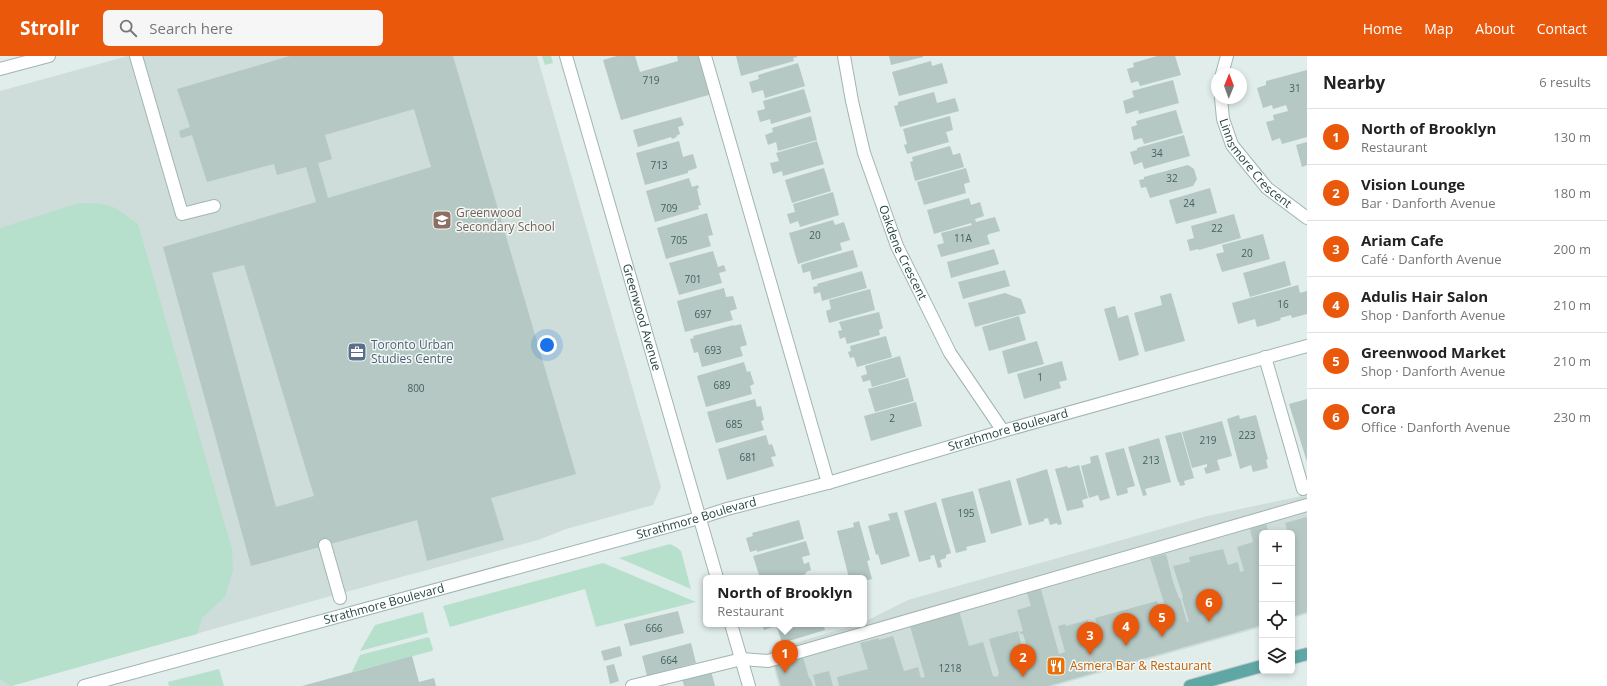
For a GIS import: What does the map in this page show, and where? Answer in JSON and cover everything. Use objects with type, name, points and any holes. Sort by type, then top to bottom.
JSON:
[{"type":"main road","points":[[1295,657],[1307,654]]},
{"type":"main road","points":[[1190,686],[1259,667]]},
{"type":"street","points":[[0,69],[49,56]]},
{"type":"street","points":[[136,56],[182,214],[214,206]]},
{"type":"street","name":"Greenwood Avenue","points":[[566,56],[716,575]]},
{"type":"street","points":[[705,56],[828,483]]},
{"type":"street","name":"Oakdene Crescent","points":[[844,56],[852,101],[864,153],[897,246],[950,353],[1003,431]]},
{"type":"street","points":[[1224,68],[1227,56]]},
{"type":"street","name":"Linnsmore Crescent","points":[[1222,104],[1223,119],[1232,145],[1267,188],[1307,218]]},
{"type":"street","name":"Strathmore Boulevard","points":[[84,686],[699,518],[726,509],[828,483],[1003,431],[1307,346]]},
{"type":"street","points":[[1265,357],[1302,489],[1307,488]]},
{"type":"street","points":[[632,686],[742,659],[768,661],[1307,504]]},
{"type":"street","points":[[325,545],[340,598]]},
{"type":"street","points":[[732,627],[749,686]]},
{"type":"shaded area","points":[[128,56],[537,56],[661,487],[653,505],[566,529],[538,540],[320,599],[11,686],[0,686],[0,91]]},
{"type":"shaded area","points":[[1307,495],[1307,614],[1295,617],[1295,530],[1259,530],[1259,628],[1054,686],[779,686],[769,651],[848,627],[867,627],[867,620],[908,600],[1207,516]]},
{"type":"green space","points":[[542,56],[551,56],[553,63],[545,65]]},
{"type":"green space","points":[[79,203],[111,206],[138,224],[232,549],[233,571],[225,597],[202,618],[197,634],[11,686],[0,679],[0,228]]},
{"type":"green space","points":[[670,544],[681,551],[691,589],[619,558]]},
{"type":"green space","points":[[603,563],[696,602],[596,627],[585,589],[450,627],[443,606]]},
{"type":"green space","points":[[423,612],[428,633],[360,651],[375,625]]},
{"type":"green space","points":[[429,637],[433,649],[432,651],[352,672],[360,655]]},
{"type":"green space","points":[[219,669],[224,686],[169,686],[168,682]]},
{"type":"building","points":[[290,56],[453,56],[576,474],[491,498],[504,540],[427,561],[417,520],[251,566],[163,247],[316,202],[306,167],[277,175],[274,164],[207,182],[192,135],[181,138],[179,131],[190,127],[177,89]],"holes":[[[414,109],[431,167],[328,198],[318,163],[332,159],[325,135]],[[244,265],[314,496],[276,507],[212,273]]]},
{"type":"building","points":[[617,56],[635,56],[640,72],[678,61],[677,56],[699,56],[700,61],[703,60],[712,94],[621,120],[603,60]]},
{"type":"building","points":[[736,56],[797,57],[793,58],[794,61],[741,76]]},
{"type":"building","points":[[889,56],[923,56],[923,57],[891,65]]},
{"type":"building","points":[[1157,56],[1175,56],[1181,75],[1140,86],[1138,81],[1131,83],[1127,69],[1134,67],[1133,63]]},
{"type":"building","points":[[931,61],[932,66],[942,63],[948,83],[899,96],[892,72]]},
{"type":"building","points":[[798,63],[805,86],[765,98],[763,90],[752,93],[749,82],[759,79],[758,75]]},
{"type":"building","points":[[1307,70],[1307,137],[1282,144],[1280,138],[1272,141],[1266,122],[1274,120],[1273,115],[1288,111],[1286,105],[1273,109],[1272,105],[1263,108],[1257,88],[1266,85],[1266,81]]},
{"type":"building","points":[[1173,80],[1179,103],[1139,114],[1138,110],[1126,114],[1123,101],[1134,97],[1132,91]]},
{"type":"building","points":[[804,89],[811,112],[771,124],[770,119],[760,122],[757,111],[765,109],[763,101]]},
{"type":"building","points":[[934,92],[937,103],[955,98],[959,111],[900,127],[894,106],[898,105],[898,102]]},
{"type":"building","points":[[1176,110],[1183,133],[1144,144],[1142,138],[1134,140],[1131,127],[1137,125],[1136,121]]},
{"type":"building","points":[[811,116],[817,140],[778,151],[776,142],[768,145],[765,135],[773,132],[772,128]]},
{"type":"building","points":[[950,116],[953,130],[946,132],[949,142],[907,154],[904,145],[907,144],[903,129]]},
{"type":"building","points":[[681,117],[684,125],[678,127],[680,134],[676,136],[677,137],[672,139],[671,137],[638,147],[633,130]]},
{"type":"building","points":[[1184,135],[1190,156],[1144,169],[1142,162],[1134,165],[1130,152],[1137,150],[1137,148]]},
{"type":"building","points":[[679,141],[683,157],[693,154],[697,168],[688,171],[688,173],[645,185],[636,153]]},
{"type":"building","points":[[817,141],[824,164],[783,176],[782,171],[773,174],[770,163],[779,161],[776,153]]},
{"type":"building","points":[[1307,142],[1307,165],[1302,167],[1296,145]]},
{"type":"building","points":[[950,146],[953,155],[960,153],[964,167],[915,181],[910,162],[913,161],[912,157]]},
{"type":"building","points":[[1188,165],[1194,169],[1197,179],[1193,186],[1150,198],[1146,187],[1141,188],[1139,180],[1144,179],[1144,177]]},
{"type":"building","points":[[824,168],[831,191],[792,203],[785,180]]},
{"type":"building","points":[[966,168],[970,182],[964,184],[966,193],[924,205],[917,182]]},
{"type":"building","points":[[689,178],[692,187],[698,185],[699,188],[697,189],[701,205],[698,206],[699,209],[655,222],[646,191]]},
{"type":"building","points":[[1210,188],[1217,213],[1176,224],[1169,200]]},
{"type":"building","points":[[833,192],[839,215],[800,227],[798,221],[790,224],[787,214],[795,212],[793,204]]},
{"type":"building","points":[[969,198],[971,205],[980,202],[984,216],[975,219],[976,222],[995,217],[1000,231],[987,236],[990,244],[941,257],[937,245],[944,243],[941,233],[972,225],[971,223],[934,234],[927,210]]},
{"type":"building","points":[[707,213],[713,235],[708,236],[711,246],[666,259],[657,228]]},
{"type":"building","points":[[1234,214],[1241,238],[1199,250],[1190,251],[1187,240],[1194,238],[1191,226]]},
{"type":"building","points":[[833,220],[835,225],[844,222],[850,240],[840,243],[842,250],[798,264],[789,233]]},
{"type":"building","points":[[1263,234],[1270,259],[1222,272],[1216,254],[1224,252],[1222,245]]},
{"type":"building","points":[[994,249],[999,264],[951,278],[947,262]]},
{"type":"building","points":[[853,250],[858,267],[812,280],[810,271],[803,273],[801,265]]},
{"type":"building","points":[[713,251],[718,267],[724,265],[726,271],[719,273],[722,283],[679,295],[669,263]]},
{"type":"building","points":[[1285,261],[1291,285],[1250,297],[1243,273]]},
{"type":"building","points":[[1005,270],[1010,286],[963,299],[958,282]]},
{"type":"building","points":[[862,271],[867,288],[822,301],[820,292],[814,294],[813,287],[818,286],[817,284]]},
{"type":"building","points":[[1298,285],[1300,293],[1307,291],[1307,314],[1292,318],[1291,315],[1280,318],[1281,320],[1257,327],[1255,319],[1238,324],[1232,303]]},
{"type":"building","points":[[724,288],[726,297],[733,296],[737,309],[730,311],[733,320],[685,332],[677,301]]},
{"type":"building","points":[[870,289],[875,310],[829,323],[826,311],[831,309],[829,300]]},
{"type":"building","points":[[1005,293],[1021,299],[1026,313],[975,327],[968,303]]},
{"type":"building","points":[[1171,293],[1185,341],[1145,352],[1134,313],[1162,305],[1160,296]]},
{"type":"building","points":[[1115,306],[1118,318],[1128,315],[1139,355],[1119,361],[1104,309]]},
{"type":"building","points":[[879,312],[883,328],[879,330],[880,335],[847,344],[845,337],[840,339],[838,331],[842,330],[839,322]]},
{"type":"building","points":[[1019,316],[1026,340],[989,351],[982,327]]},
{"type":"building","points":[[741,324],[747,345],[740,347],[743,356],[702,367],[698,352],[694,353],[690,339],[694,338],[693,336]]},
{"type":"building","points":[[886,336],[892,357],[857,367],[854,357],[850,358],[848,352],[851,351],[850,346]]},
{"type":"building","points":[[1037,341],[1044,364],[1008,374],[1002,351]]},
{"type":"building","points":[[900,356],[906,377],[872,387],[870,380],[863,382],[861,376],[867,374],[865,366]]},
{"type":"building","points":[[1062,361],[1067,380],[1059,382],[1061,388],[1024,399],[1017,374]]},
{"type":"building","points":[[744,362],[747,372],[750,371],[754,384],[750,386],[752,394],[706,407],[697,376]]},
{"type":"building","points":[[908,378],[914,401],[875,412],[868,389]]},
{"type":"building","points":[[755,399],[757,407],[761,406],[764,420],[761,421],[764,430],[716,443],[707,412]]},
{"type":"building","points":[[1307,399],[1307,462],[1289,404]]},
{"type":"building","points":[[916,402],[922,426],[871,441],[864,416]]},
{"type":"building","points":[[1239,415],[1240,419],[1256,415],[1268,459],[1266,460],[1268,468],[1253,472],[1251,465],[1240,469],[1227,419]]},
{"type":"building","points":[[1222,421],[1232,456],[1217,460],[1220,470],[1206,474],[1204,468],[1207,467],[1207,464],[1192,468],[1182,432]]},
{"type":"building","points":[[1181,432],[1194,478],[1184,481],[1185,485],[1180,486],[1165,436]]},
{"type":"building","points":[[766,435],[769,445],[772,444],[776,456],[771,457],[774,466],[727,480],[718,449]]},
{"type":"building","points":[[1159,438],[1171,482],[1145,489],[1147,495],[1143,496],[1128,447]]},
{"type":"building","points":[[1124,448],[1135,486],[1127,488],[1128,493],[1117,496],[1105,453]]},
{"type":"building","points":[[1098,455],[1110,498],[1100,501],[1098,495],[1089,498],[1081,466],[1091,463],[1090,457]]},
{"type":"building","points":[[1079,465],[1088,498],[1082,500],[1084,507],[1067,511],[1055,469]]},
{"type":"building","points":[[1047,469],[1062,524],[1058,525],[1057,523],[1050,525],[1048,518],[1044,519],[1044,521],[1029,525],[1016,479]]},
{"type":"building","points":[[1010,480],[1022,525],[991,534],[978,489]]},
{"type":"building","points":[[973,491],[986,542],[966,547],[967,550],[956,553],[941,499]]},
{"type":"building","points":[[936,502],[951,553],[946,555],[946,558],[940,560],[942,567],[938,568],[934,555],[930,556],[931,559],[919,562],[904,511]]},
{"type":"building","points":[[897,512],[910,556],[881,565],[878,554],[876,555],[868,526],[890,520],[888,514]]},
{"type":"building","points":[[1307,517],[1307,612],[1295,616],[1295,530],[1287,530],[1285,523]]},
{"type":"building","points":[[799,520],[804,539],[757,552],[757,550],[750,552],[746,538],[753,536],[752,533]]},
{"type":"building","points":[[859,521],[870,560],[867,561],[872,579],[867,580],[867,575],[848,575],[837,531],[854,527],[853,523]]},
{"type":"building","points":[[1266,524],[1268,530],[1259,530],[1259,626],[1048,686],[839,686],[837,677],[868,669],[860,643],[893,636],[904,671],[918,667],[921,678],[925,677],[909,623],[958,607],[969,646],[983,642],[993,676],[997,677],[999,673],[989,639],[1018,631],[1024,655],[1029,654],[1023,634],[1020,634],[1020,632],[1023,631],[1017,610],[1031,606],[1026,590],[1040,586],[1059,654],[1065,652],[1058,626],[1065,624],[1066,626],[1088,620],[1094,643],[1099,646],[1101,641],[1095,618],[1157,601],[1164,624],[1168,626],[1170,622],[1150,558],[1166,554],[1173,582],[1180,598],[1187,622],[1189,622],[1173,566],[1190,562],[1189,557],[1223,549],[1228,565],[1238,562],[1240,572],[1244,571],[1237,547],[1253,542],[1250,529]]},
{"type":"building","points":[[806,541],[810,555],[802,557],[804,564],[809,562],[811,570],[802,575],[759,575],[753,556]]},
{"type":"building","points":[[678,611],[684,633],[630,646],[624,624]]},
{"type":"building","points":[[763,627],[772,627],[764,630]]},
{"type":"building","points":[[777,627],[824,627],[825,630],[782,643]]},
{"type":"building","points":[[691,643],[696,663],[647,676],[642,656]]},
{"type":"building","points":[[620,646],[622,656],[604,661],[601,651]]},
{"type":"building","points":[[412,656],[419,682],[434,678],[436,686],[302,686]]},
{"type":"building","points":[[803,657],[813,686],[781,686],[775,666]]},
{"type":"building","points":[[614,664],[619,681],[610,684],[606,666]]},
{"type":"building","points":[[711,671],[715,686],[684,686],[682,678]]},
{"type":"building","points":[[829,671],[833,686],[816,686],[813,675]]},
{"type":"place","name":"Greenwood Secondary School","points":[[442,220]]},
{"type":"place","name":"Toronto Urban Studies Centre","points":[[357,352]]},
{"type":"place","name":"Cora","points":[[1209,622]]},
{"type":"place","name":"Greenwood Market","points":[[1162,637]]},
{"type":"place","name":"Adulis Hair Salon","points":[[1126,646]]},
{"type":"place","name":"Ariam Cafe","points":[[1090,655]]},
{"type":"place","name":"Asmera Bar & Restaurant","points":[[1056,666]]},
{"type":"place","name":"North of Brooklyn","points":[[785,673]]},
{"type":"place","name":"Vision Lounge","points":[[1023,677]]}]
